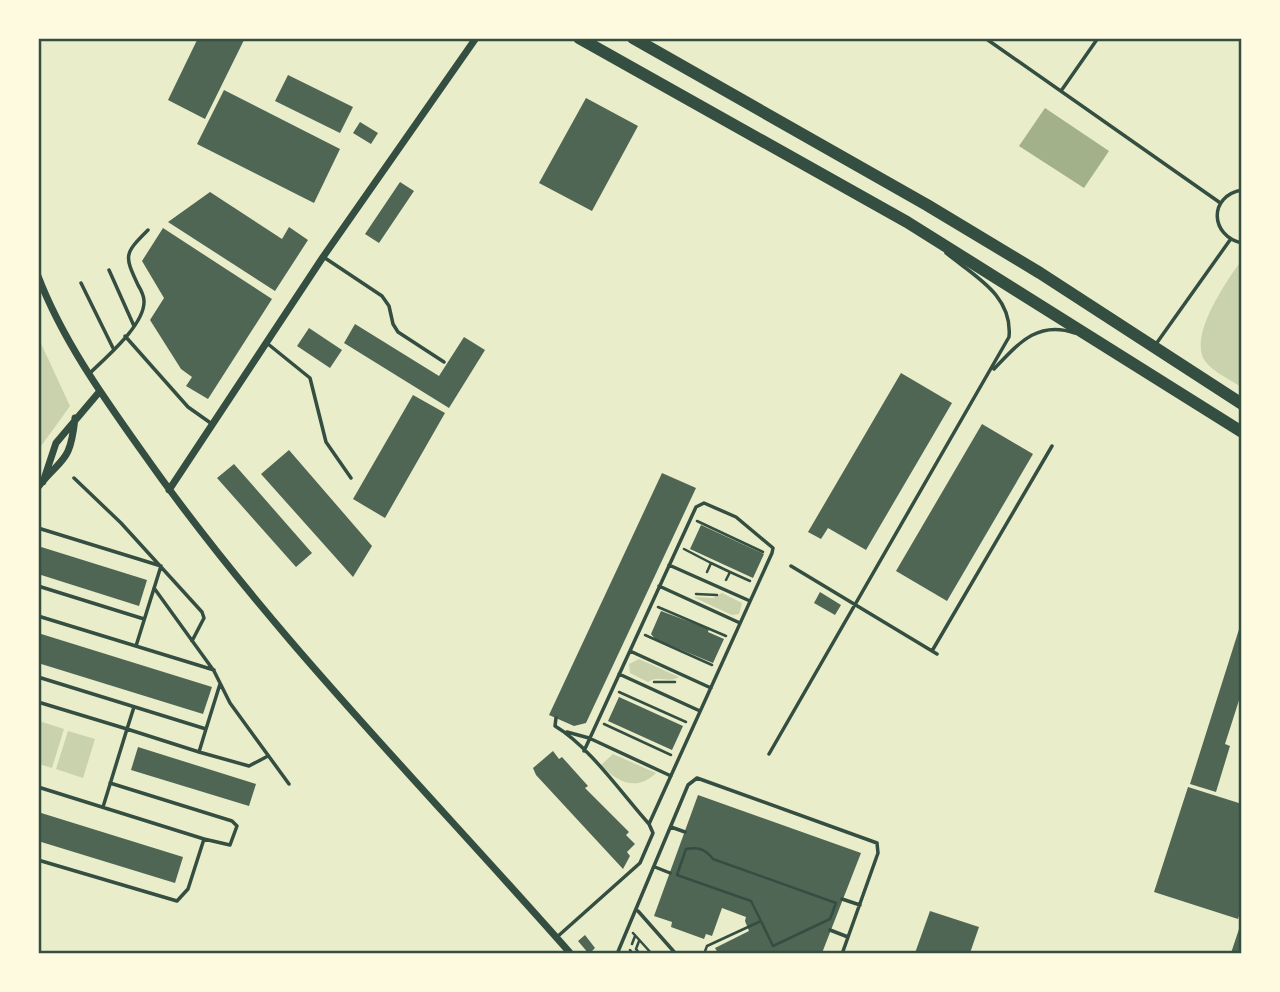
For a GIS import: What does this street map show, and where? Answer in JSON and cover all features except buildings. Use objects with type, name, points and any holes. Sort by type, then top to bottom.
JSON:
[{"type":"highway","points":[[579,38],[907,222],[1113,349],[1241,432]]},
{"type":"highway","points":[[632,38],[927,205],[1040,273],[1241,404]]},
{"type":"street","points":[[169,490],[323,257],[476,38]]},
{"type":"street","points":[[38,276],[100,391],[169,490],[235,577],[571,954]]},
{"type":"street","points":[[41,484],[51,452],[75,418],[100,391]]},
{"type":"street","points":[[41,484],[54,474],[69,451],[75,418]]},
{"type":"lane","points":[[985,38],[1219,202]]},
{"type":"lane","points":[[1061,91],[1098,38]]},
{"type":"lane","points":[[1241,190],[1230,192],[1219,202],[1215,216],[1219,230],[1230,240],[1241,243]]},
{"type":"lane","points":[[769,754],[1009,337],[1010,325],[1003,305],[988,285],[907,222]]},
{"type":"lane","points":[[89,374],[125,337],[143,309],[144,297],[127,261],[128,254],[148,230]]},
{"type":"lane","points":[[1154,348],[1230,240]]},
{"type":"lane","points":[[323,257],[382,296],[389,306],[393,324],[398,332],[444,362]]},
{"type":"lane","points":[[108,270],[134,326]]},
{"type":"lane","points":[[81,283],[114,349]]},
{"type":"lane","points":[[990,373],[1021,340],[1048,329],[1063,329],[1113,349]]},
{"type":"lane","points":[[125,337],[188,407],[212,424]]},
{"type":"lane","points":[[266,342],[310,378],[326,442],[351,478]]},
{"type":"lane","points":[[791,566],[934,652],[1052,446]]},
{"type":"lane","points":[[74,478],[204,614],[192,641]]},
{"type":"lane","points":[[584,751],[700,503],[736,517],[772,548],[649,824]]},
{"type":"lane","points":[[38,528],[160,566]]},
{"type":"lane","points":[[669,565],[750,601]]},
{"type":"lane","points":[[136,646],[160,566]]},
{"type":"lane","points":[[38,586],[144,619]]},
{"type":"lane","points":[[659,586],[740,623]]},
{"type":"lane","points":[[154,588],[214,671],[220,684],[289,784]]},
{"type":"lane","points":[[38,616],[214,671]]},
{"type":"lane","points":[[630,650],[711,688]]},
{"type":"lane","points":[[619,674],[700,710]]},
{"type":"lane","points":[[38,677],[206,729]]},
{"type":"lane","points":[[199,752],[220,684]]},
{"type":"lane","points":[[38,702],[249,766],[268,756]]},
{"type":"lane","points":[[103,807],[134,707]]},
{"type":"lane","points":[[556,718],[555,726],[566,732],[590,738],[671,776]]},
{"type":"lane","points":[[557,937],[640,863],[653,833],[649,824],[566,732]]},
{"type":"lane","points":[[617,954],[688,785],[697,778],[874,841],[879,847],[842,954]]},
{"type":"lane","points":[[38,787],[230,845],[237,826],[232,821],[110,783]]},
{"type":"lane","points":[[671,827],[685,832]]},
{"type":"lane","points":[[38,860],[177,901],[188,889],[204,839]]},
{"type":"lane","points":[[655,867],[670,873]]},
{"type":"lane","points":[[842,899],[860,905]]},
{"type":"lane","points":[[637,910],[676,954]]},
{"type":"lane","points":[[830,930],[848,937]]},
{"type":"path","points":[[692,530],[699,516]]},
{"type":"path","points":[[697,521],[766,554],[755,540]]},
{"type":"path","points":[[681,556],[688,540]]},
{"type":"path","points":[[684,549],[753,583]]},
{"type":"path","points":[[706,575],[711,564]]},
{"type":"path","points":[[696,570],[733,587]]},
{"type":"path","points":[[690,600],[694,594],[715,595],[722,589],[730,572]]},
{"type":"path","points":[[750,588],[757,573]]},
{"type":"path","points":[[654,616],[660,601]]},
{"type":"path","points":[[658,607],[728,637]]},
{"type":"path","points":[[643,640],[649,625]]},
{"type":"path","points":[[723,647],[730,632]]},
{"type":"path","points":[[645,635],[715,667]]},
{"type":"path","points":[[712,672],[719,657]]},
{"type":"path","points":[[649,687],[654,681],[674,682],[683,675]]},
{"type":"path","points":[[614,703],[623,686]]},
{"type":"path","points":[[619,692],[689,724],[691,718]]},
{"type":"path","points":[[601,730],[609,713]]},
{"type":"path","points":[[604,724],[674,756],[670,763]]},
{"type":"path","points":[[697,847],[706,850],[713,859],[836,903],[830,919],[773,946],[761,921],[751,901],[677,874],[686,849],[697,847]]},
{"type":"path","points":[[704,954],[707,946],[761,921]]},
{"type":"path","points":[[629,929],[652,954]]},
{"type":"path","points":[[632,944],[635,936]]},
{"type":"path","points":[[639,940],[636,949],[640,954]]},
{"type":"shaded area","points":[[1045,108],[1109,151],[1084,188],[1019,146]]},
{"type":"shaded area","points":[[1241,261],[1241,387],[1208,365],[1201,350],[1201,338],[1211,310]]},
{"type":"shaded area","points":[[38,337],[70,406],[39,449],[38,449]]},
{"type":"shaded area","points":[[722,593],[742,603],[739,614],[732,615],[693,597],[713,598]]},
{"type":"shaded area","points":[[639,659],[679,677],[648,682],[630,673],[629,664]]},
{"type":"shaded area","points":[[39,721],[64,729],[52,768],[39,764]]},
{"type":"shaded area","points":[[68,731],[95,739],[83,778],[56,769]]},
{"type":"shaded area","points":[[613,754],[656,773],[641,782],[620,780],[601,765]]}]
